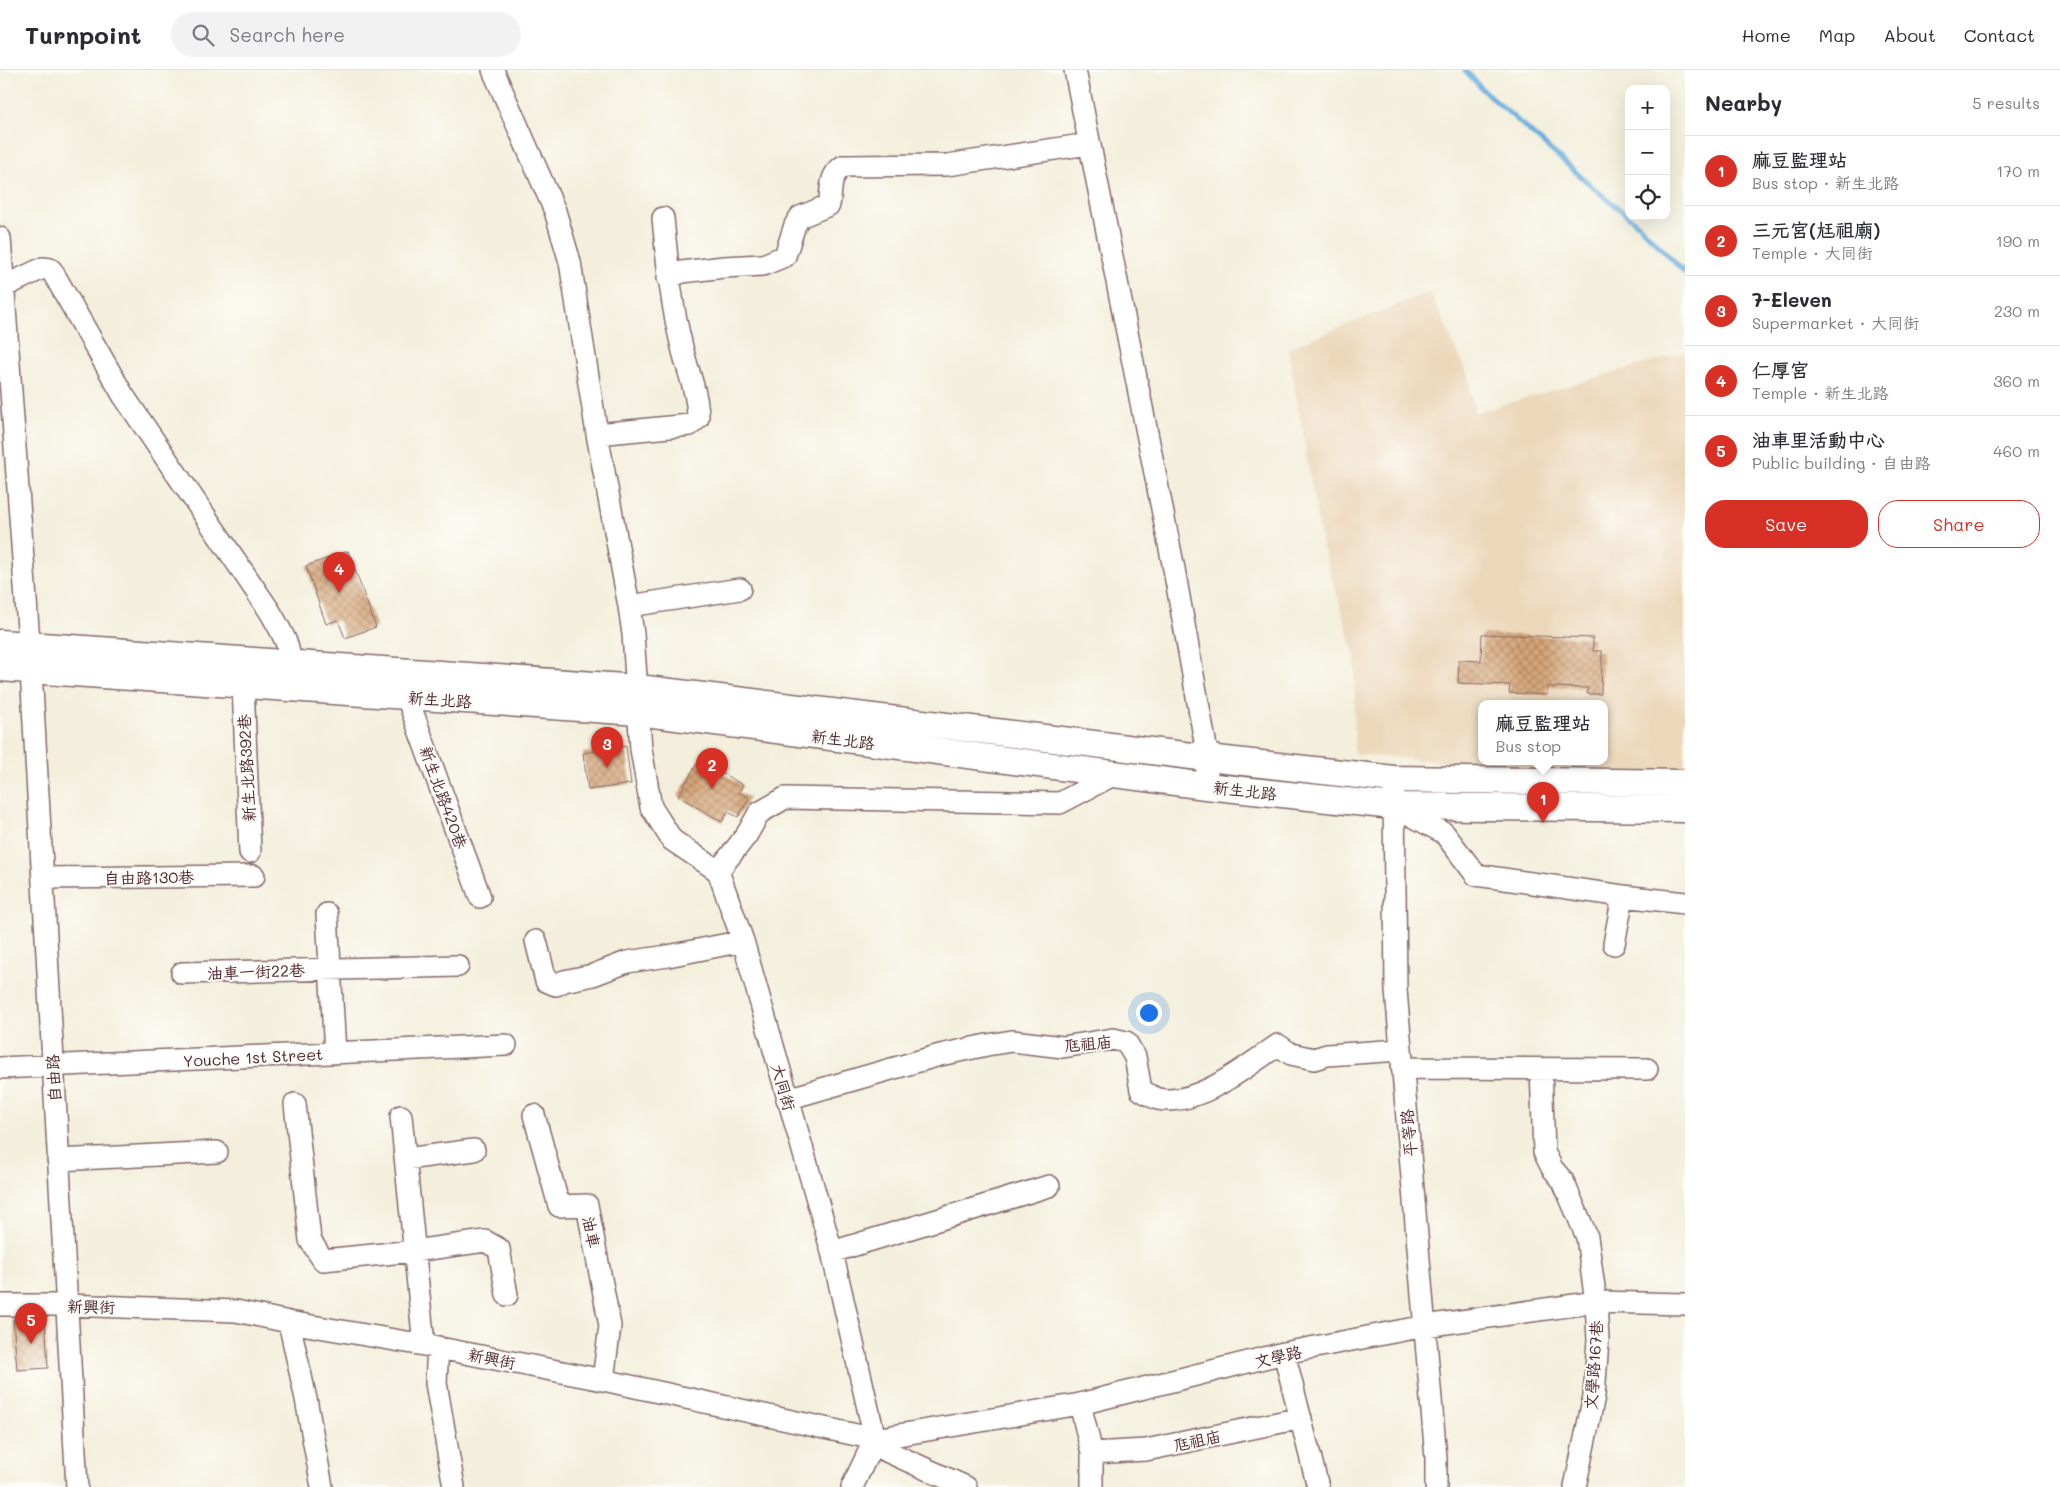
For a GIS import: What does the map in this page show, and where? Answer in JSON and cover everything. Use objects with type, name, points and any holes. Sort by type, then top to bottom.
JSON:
[{"type":"main road","name":"新生北路","points":[[0,643],[30,658],[243,685],[291,676],[407,697],[638,700],[1115,774],[1206,786],[1393,806],[1685,809]]},
{"type":"main road","name":"新生北路","points":[[0,668],[30,658],[638,700],[1208,758],[1394,779],[1685,783]]},
{"type":"street","points":[[493,70],[555,211],[570,262],[597,434],[629,606],[641,749],[651,807],[672,840],[718,871],[746,836],[759,813],[785,798],[1060,804],[1115,774]]},
{"type":"street","points":[[1075,70],[1174,569],[1208,758],[1206,786]]},
{"type":"street","points":[[668,278],[682,272],[763,265],[785,256],[795,225],[800,217],[829,205],[831,182],[835,172],[843,166],[947,165],[1089,144]]},
{"type":"street","points":[[597,434],[690,425],[698,418],[698,405],[682,346],[668,278],[663,218]]},
{"type":"street","name":"自由路","points":[[0,238],[30,658],[65,1305],[77,1487]]},
{"type":"street","points":[[3,287],[43,268],[52,271],[123,395],[269,610],[287,642],[291,676]]},
{"type":"street","points":[[629,606],[740,589]]},
{"type":"street","name":"新生北路392巷","points":[[243,685],[250,852]]},
{"type":"street","name":"新生北路420巷","points":[[407,697],[480,896]]},
{"type":"street","name":"平等路","points":[[1394,779],[1396,990],[1436,1458],[1436,1487]]},
{"type":"street","points":[[1393,806],[1444,832],[1476,875],[1685,903]]},
{"type":"street","name":"大同街","points":[[718,871],[743,941],[832,1252],[875,1439]]},
{"type":"street","name":"自由路130巷","points":[[43,878],[254,876]]},
{"type":"street","points":[[1614,944],[1623,896]]},
{"type":"street","points":[[327,914],[335,1053]]},
{"type":"street","points":[[536,941],[546,982],[556,985],[564,981],[593,975],[627,962],[743,941]]},
{"type":"street","name":"油車一街22巷","points":[[182,973],[458,966]]},
{"type":"street","name":"尫祖庙","points":[[787,1098],[940,1055],[1012,1041],[1063,1047],[1113,1039],[1126,1042],[1135,1057],[1141,1090],[1157,1098],[1174,1100],[1205,1091],[1230,1079],[1278,1045],[1291,1054],[1314,1059],[1327,1054],[1401,1059]]},
{"type":"street","name":"Youche 1st Street","points":[[0,1068],[506,1045]]},
{"type":"street","points":[[1401,1059],[1541,1069],[1647,1070]]},
{"type":"street","name":"文學路167巷","points":[[1541,1069],[1544,1152],[1552,1168],[1563,1182],[1587,1237],[1596,1302],[1598,1340],[1594,1396],[1575,1487]]},
{"type":"street","points":[[295,1104],[310,1240],[323,1260],[414,1251],[485,1241],[499,1249],[507,1295]]},
{"type":"street","name":"油車","points":[[534,1115],[559,1206],[587,1205],[610,1326],[603,1380]]},
{"type":"street","points":[[401,1116],[414,1251],[454,1487]]},
{"type":"street","points":[[406,1160],[474,1150]]},
{"type":"street","points":[[58,1160],[217,1152]]},
{"type":"street","points":[[832,1252],[1049,1186]]},
{"type":"street","name":"文學路","points":[[875,1439],[1080,1404],[1284,1353],[1425,1326],[1596,1302],[1685,1304]]},
{"type":"street","name":"新興街","points":[[0,1305],[65,1305],[236,1311],[431,1346],[603,1380],[875,1439],[884,1450],[966,1487]]},
{"type":"street","points":[[289,1322],[306,1399],[322,1487]]},
{"type":"street","points":[[1284,1353],[1318,1487]]},
{"type":"street","points":[[1080,1404],[1092,1452],[1092,1487]]},
{"type":"street","name":"尫祖庙","points":[[1092,1452],[1146,1450],[1300,1418]]},
{"type":"street","points":[[852,1487],[875,1439]]},
{"type":"shaded area","points":[[1430,292],[1468,375],[1475,413],[1685,352],[1685,784],[1354,754],[1355,657],[1321,540],[1288,348]]},
{"type":"building","points":[[348,551],[376,627],[345,638],[338,620],[326,624],[306,566]]},
{"type":"building","points":[[1482,634],[1593,638],[1593,651],[1602,651],[1601,694],[1587,694],[1588,688],[1547,687],[1547,695],[1509,693],[1510,685],[1458,683],[1459,660],[1481,661]]},
{"type":"building","points":[[626,746],[631,784],[588,790],[583,753]]},
{"type":"building","points":[[699,760],[743,785],[739,792],[749,798],[738,817],[728,812],[722,822],[678,796]]},
{"type":"building","points":[[45,1317],[48,1368],[17,1370],[13,1319]]},
{"type":"waterway","points":[[1465,70],[1483,90],[1596,190],[1639,225],[1685,273]]},
{"type":"place","name":"仁厚宮","points":[[339,593]]},
{"type":"place","name":"7-Eleven","points":[[607,768]]},
{"type":"place","name":"三元宮(尪祖廟)","points":[[712,789]]},
{"type":"place","name":"麻豆監理站","points":[[1543,823]]},
{"type":"place","name":"油車里活動中心","points":[[31,1344]]}]
